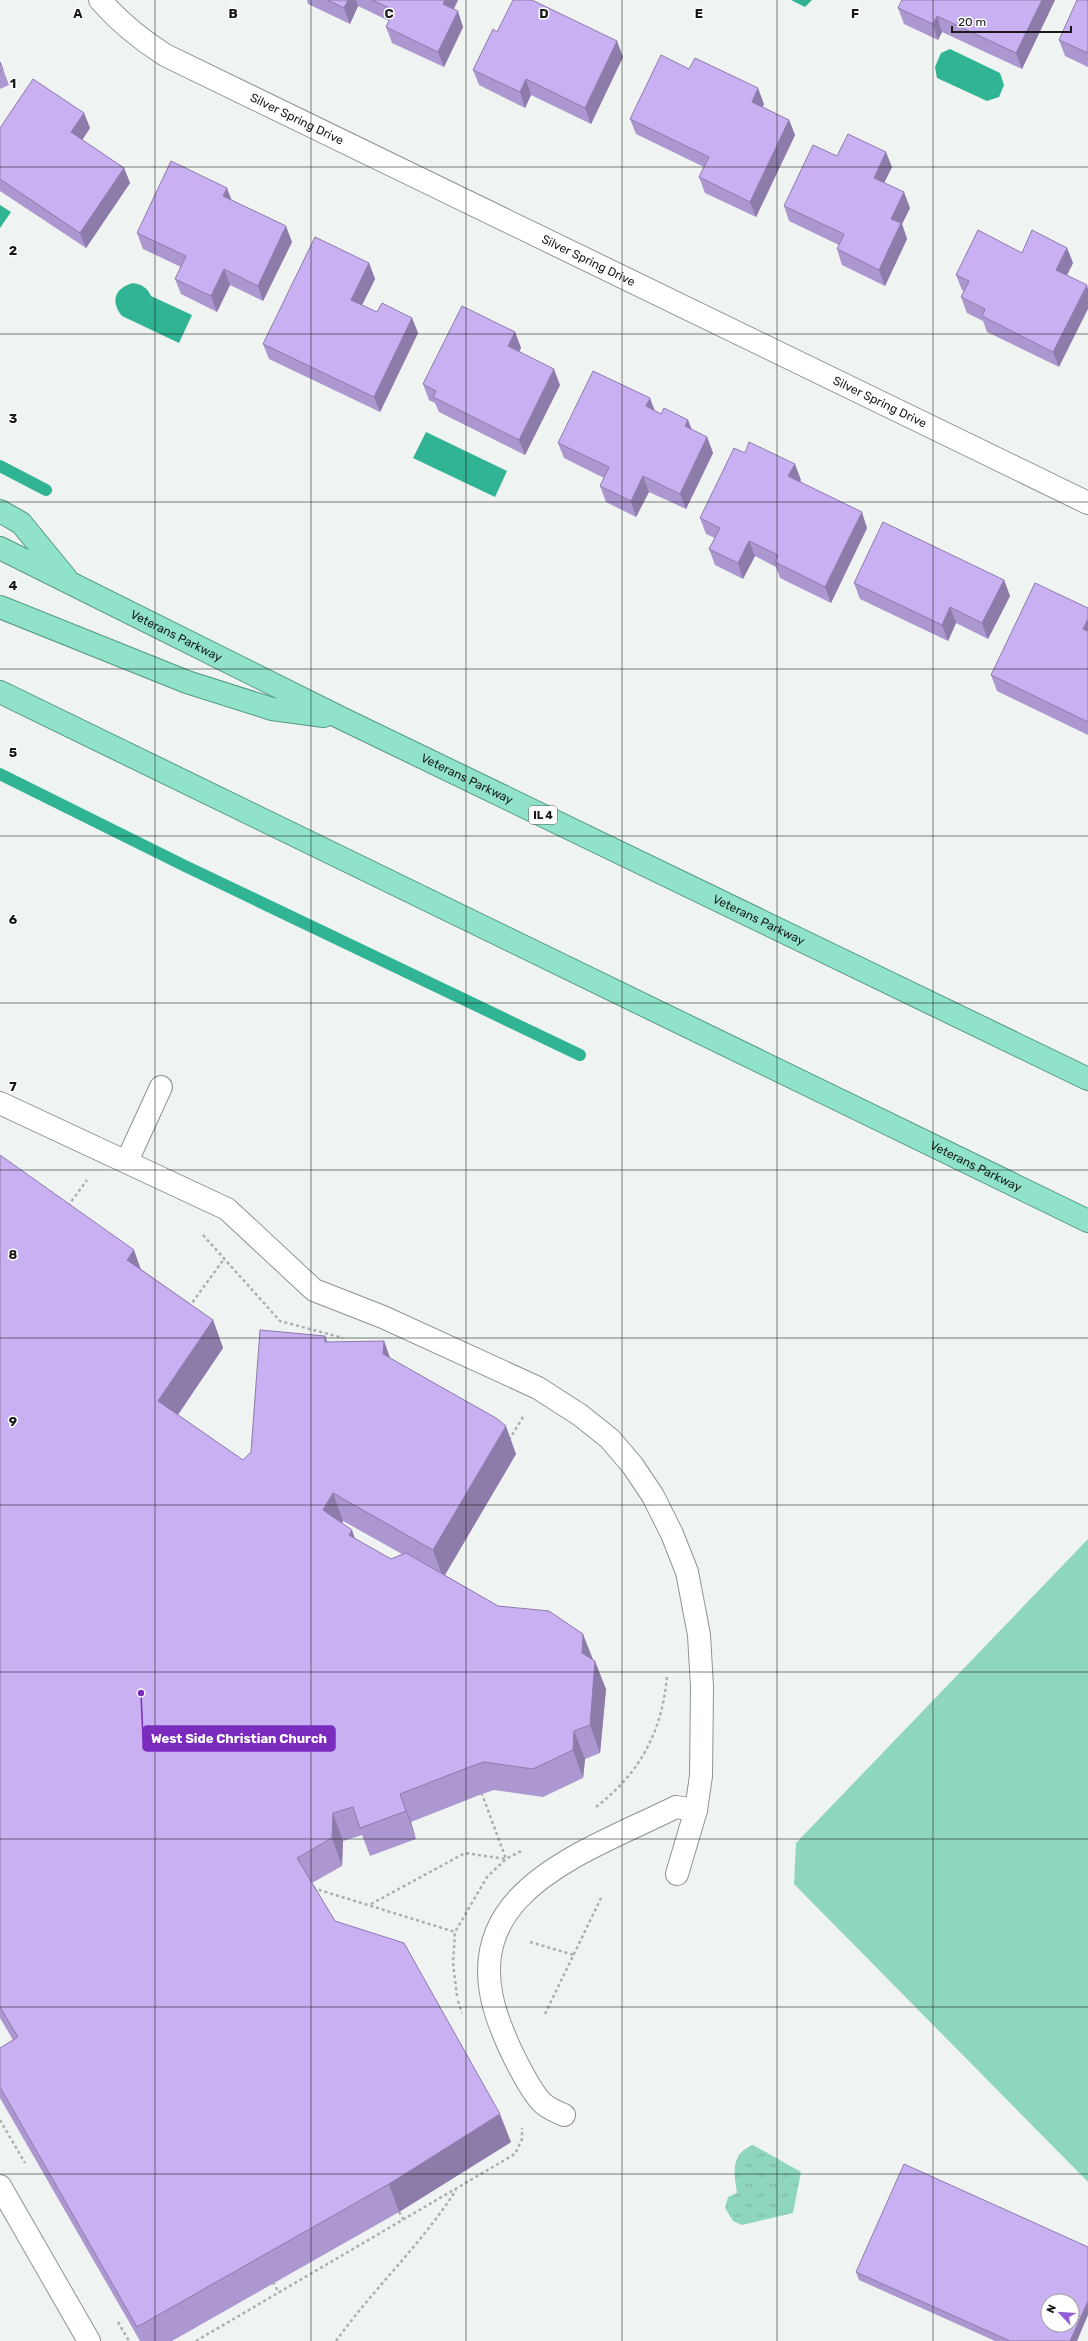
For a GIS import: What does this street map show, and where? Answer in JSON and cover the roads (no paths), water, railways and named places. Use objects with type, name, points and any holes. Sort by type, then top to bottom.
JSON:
[{"type":"highway","points":[[0,511],[21,523],[72,585]]},
{"type":"highway","name":"Veterans Parkway","points":[[0,548],[341,718],[1088,1079]]},
{"type":"highway","points":[[0,607],[187,682],[272,709],[341,718]]},
{"type":"highway","name":"Veterans Parkway","points":[[0,692],[1088,1221]]},
{"type":"street","name":"Silver Spring Drive","points":[[100,0],[116,18],[138,38],[165,55],[1088,503]]},
{"type":"street","points":[[127,1161],[162,1087]]},
{"type":"street","points":[[0,1102],[227,1209],[314,1290],[383,1317],[538,1388],[580,1415],[614,1444],[634,1466],[653,1496],[672,1534],[689,1578],[699,1635],[702,1687],[702,1755],[696,1810],[677,1874]]},
{"type":"street","points":[[564,2115],[544,2105],[536,2096],[504,2035],[492,2007],[488,1979],[489,1950],[498,1926],[509,1907],[524,1891],[552,1870],[676,1807],[696,1810]]},
{"type":"street","points":[[0,2186],[89,2341]]},
{"type":"waterway","points":[[0,466],[46,490]]},
{"type":"waterway","points":[[0,774],[185,866],[580,1055]]},
{"type":"place","name":"West Side Christian Church","points":[[141,1693]]}]
